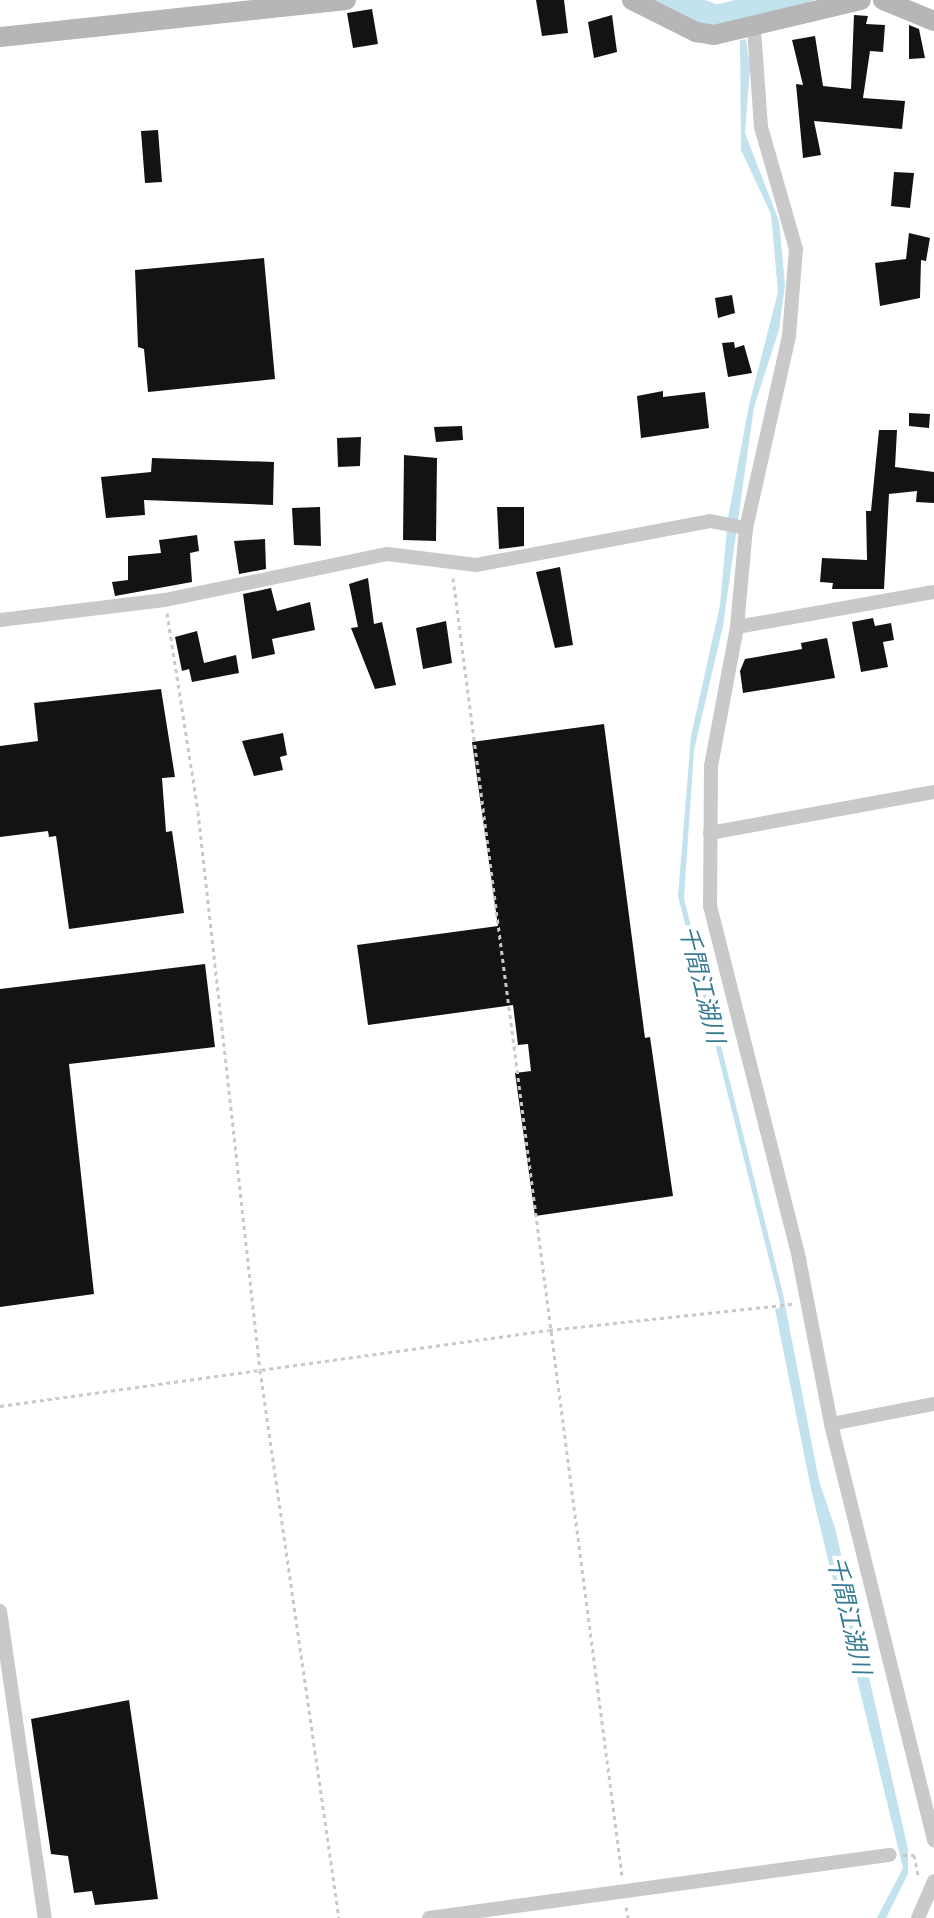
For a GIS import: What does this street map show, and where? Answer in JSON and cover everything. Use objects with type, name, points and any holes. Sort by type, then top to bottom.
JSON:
[{"type":"street","points":[[0,37],[346,0]]},
{"type":"street","points":[[632,0],[696,32],[754,29],[861,0]]},
{"type":"street","points":[[883,0],[934,21]]},
{"type":"street","points":[[754,29],[761,127],[796,249],[789,336],[746,528],[737,627],[711,766],[710,906],[808,1302],[831,1424],[934,1840]]},
{"type":"street","points":[[0,620],[165,600],[387,554],[476,565],[710,521],[746,528]]},
{"type":"street","points":[[737,627],[934,592]]},
{"type":"street","points":[[710,833],[934,792]]},
{"type":"street","points":[[831,1424],[934,1404]]},
{"type":"street","points":[[0,1611],[45,1918]]},
{"type":"street","points":[[429,1918],[624,1895],[890,1855]]},
{"type":"street","points":[[918,1918],[930,1897],[934,1881]]},
{"type":"path","points":[[451,562],[624,1895]]},
{"type":"path","points":[[165,600],[198,812],[260,1370],[339,1918]]},
{"type":"path","points":[[0,1406],[549,1330],[808,1302]]},
{"type":"path","points":[[890,1855],[914,1855],[921,1894],[930,1897]]},
{"type":"water","name":"千間江湖川","points":[[746,39],[750,67],[745,133],[779,221],[785,285],[779,330],[754,407],[723,626],[694,750],[684,898],[783,1294],[819,1481],[835,1528],[908,1849],[908,1874],[886,1918],[877,1918],[903,1868],[811,1489],[775,1309],[781,1307],[678,896],[691,736],[720,605],[728,518],[749,405],[778,292],[771,214],[741,150],[740,40]]},
{"type":"building","points":[[536,0],[564,0],[568,33],[542,36]]},
{"type":"building","points":[[372,9],[378,44],[353,48],[347,13]]},
{"type":"building","points":[[612,15],[617,52],[594,58],[588,22]]},
{"type":"building","points":[[854,15],[868,16],[866,24],[885,25],[883,52],[870,51],[863,98],[905,101],[902,129],[814,121],[821,155],[803,158],[796,84],[803,85],[792,40],[815,36],[823,86],[851,89]]},
{"type":"building","points":[[909,25],[919,29],[925,58],[909,59]]},
{"type":"building","points":[[158,130],[162,182],[145,183],[141,131]]},
{"type":"building","points":[[894,172],[914,173],[910,208],[891,206]]},
{"type":"building","points":[[909,233],[930,238],[926,261],[921,260],[920,298],[880,306],[875,263],[906,259]]},
{"type":"building","points":[[264,258],[275,379],[148,392],[144,349],[138,347],[135,270]]},
{"type":"building","points":[[732,295],[735,313],[718,318],[715,298]]},
{"type":"building","points":[[734,342],[735,348],[744,345],[752,373],[728,377],[722,343]]},
{"type":"building","points":[[663,391],[663,397],[705,392],[709,428],[641,438],[637,396]]},
{"type":"building","points":[[909,413],[930,414],[929,428],[909,426]]},
{"type":"building","points":[[462,426],[463,440],[436,442],[434,427]]},
{"type":"building","points":[[879,430],[897,430],[895,467],[934,472],[934,503],[916,502],[917,491],[889,494],[884,589],[832,589],[833,583],[820,582],[822,558],[867,560],[866,511],[871,511]]},
{"type":"building","points":[[361,437],[360,466],[338,467],[337,438]]},
{"type":"building","points":[[404,455],[437,458],[436,541],[403,540]]},
{"type":"building","points":[[152,458],[274,462],[273,505],[144,500],[145,515],[106,518],[101,477],[151,472]]},
{"type":"building","points":[[320,507],[321,546],[294,545],[292,508]]},
{"type":"building","points":[[497,507],[524,507],[524,546],[499,549]]},
{"type":"building","points":[[197,535],[199,551],[190,553],[192,582],[115,596],[112,582],[128,580],[128,556],[161,553],[159,540]]},
{"type":"building","points":[[265,539],[266,569],[239,574],[234,541]]},
{"type":"building","points":[[560,567],[573,645],[555,648],[536,572]]},
{"type":"building","points":[[368,578],[374,624],[382,622],[396,685],[375,689],[351,628],[358,627],[349,584]]},
{"type":"building","points":[[271,588],[277,611],[310,602],[315,630],[272,639],[275,654],[252,659],[243,594]]},
{"type":"building","points":[[873,618],[875,626],[891,623],[894,640],[883,642],[888,667],[861,672],[852,622]]},
{"type":"building","points":[[446,621],[452,663],[423,669],[416,628]]},
{"type":"building","points":[[197,631],[204,663],[236,655],[239,673],[192,682],[189,669],[182,671],[175,637]]},
{"type":"building","points":[[827,638],[835,678],[743,693],[740,671],[745,659],[802,649],[801,643]]},
{"type":"building","points":[[161,689],[175,777],[162,778],[166,832],[172,831],[184,913],[69,929],[56,836],[49,837],[48,831],[0,837],[0,746],[38,741],[34,703]]},
{"type":"building","points":[[604,724],[645,1038],[650,1037],[673,1196],[535,1216],[515,1073],[531,1071],[528,1044],[518,1045],[513,1005],[368,1025],[357,945],[498,926],[472,742]]},
{"type":"building","points":[[283,733],[287,755],[280,757],[283,770],[254,776],[242,741]]},
{"type":"building","points":[[205,964],[215,1047],[69,1064],[94,1294],[0,1307],[0,989]]},
{"type":"building","points":[[129,1700],[158,1899],[95,1905],[92,1891],[74,1893],[68,1856],[51,1854],[31,1719]]},
{"type":"waterway","points":[[661,0],[716,20],[799,0]]}]
